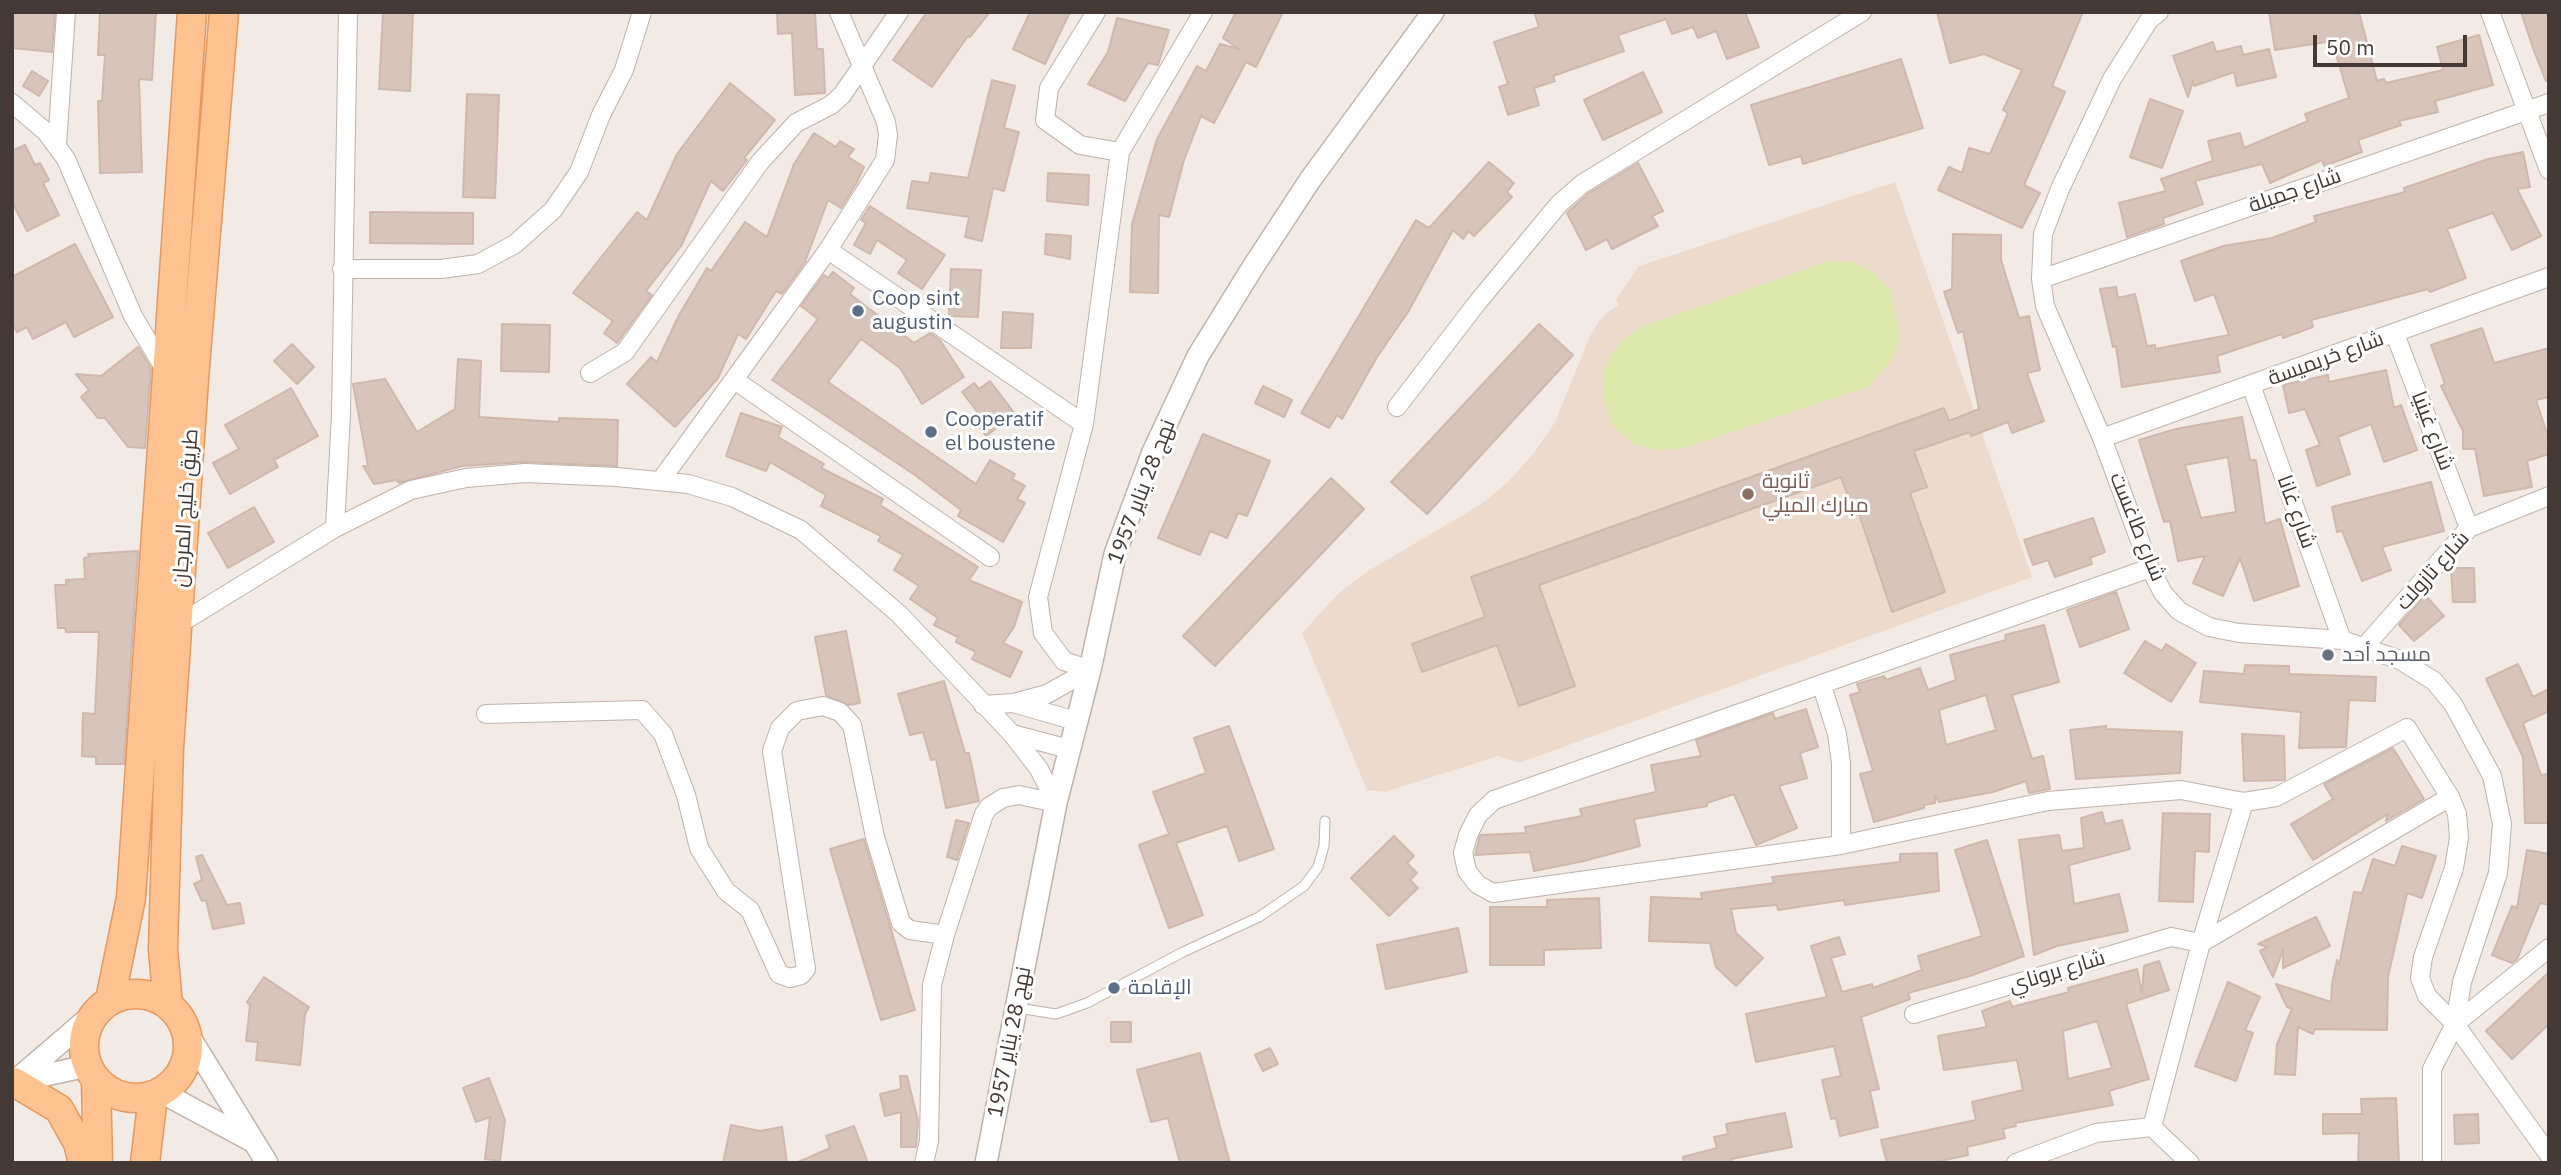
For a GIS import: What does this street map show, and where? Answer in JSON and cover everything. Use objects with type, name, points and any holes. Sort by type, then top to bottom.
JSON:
[{"type":"main road","name":"طريق خليج المرجان","points":[[167,1004],[163,949],[163,882],[179,624],[181,377],[192,12]]},
{"type":"main road","name":"طريق خليج المرجان","points":[[104,1005],[131,898],[181,377],[224,12]]},
{"type":"main road","points":[[91,1073],[122,1097],[157,1094],[175,1081],[184,1066],[188,1049],[186,1031],[167,1004],[139,994],[104,1005],[84,1036],[91,1073],[98,1163]]},
{"type":"main road","points":[[13,1082],[59,1109],[78,1143],[83,1163]]},
{"type":"main road","points":[[145,1163],[157,1094]]},
{"type":"street","points":[[57,145],[66,12]]},
{"type":"street","points":[[335,528],[341,414],[348,12]]},
{"type":"street","points":[[342,269],[441,269],[478,264],[515,244],[553,210],[579,172],[601,115],[624,70],[642,12]]},
{"type":"street","points":[[661,480],[736,381],[828,250],[885,160],[888,147],[886,122],[860,67],[839,12]]},
{"type":"street","points":[[590,373],[625,352],[760,162],[796,123],[842,95],[899,12]]},
{"type":"street","points":[[1096,12],[1049,88],[1045,120],[1080,145],[1120,152]]},
{"type":"street","points":[[1090,670],[1064,661],[1043,634],[1038,597],[1084,424],[1120,152],[1203,12]]},
{"type":"street","name":"نهج 28 يناير 1957","points":[[986,1163],[1056,803],[1090,670],[1115,554],[1153,452],[1198,356],[1310,180],[1433,12]]},
{"type":"street","points":[[1398,407],[1534,234],[1559,204],[1582,184],[1862,12]]},
{"type":"street","points":[[2490,12],[2525,112],[2549,170]]},
{"type":"street","name":"شارع طاغست","points":[[2152,15],[2112,79],[2065,176],[2043,234],[2041,279],[2045,306],[2102,438],[2150,568],[2163,593],[2179,611],[2209,627],[2239,633],[2342,640],[2366,645],[2400,660],[2434,681],[2453,704],[2492,776],[2502,824],[2498,873],[2462,982],[2455,1024]]},
{"type":"street","points":[[12,103],[34,120],[57,145],[74,174],[133,316],[181,377]]},
{"type":"street","name":"شارع جميلة","points":[[2041,279],[2549,103]]},
{"type":"street","points":[[828,250],[1084,424]]},
{"type":"street","name":"شارع خريميسة","points":[[2102,438],[2549,277]]},
{"type":"street","name":"شارع غينيا","points":[[2395,334],[2469,528]]},
{"type":"street","points":[[736,381],[990,557]]},
{"type":"street","name":"شارع غانا","points":[[2250,385],[2342,640]]},
{"type":"street","points":[[179,624],[335,528],[411,490],[466,478],[525,473],[661,480],[688,484],[732,497],[800,530],[899,614],[1012,734],[1039,769],[1056,803]]},
{"type":"street","name":"شارع تازولت","points":[[2366,645],[2469,528],[2549,496]]},
{"type":"street","points":[[2150,568],[1494,800],[1478,815],[1463,853],[1467,871],[1477,884],[1493,892],[1840,845],[2048,801],[2181,790],[2244,802],[2276,797],[2407,728],[2450,797],[2457,814],[2459,838],[2454,868],[2423,957],[2420,978],[2427,996],[2455,1024],[2549,1155]]},
{"type":"street","points":[[983,705],[1013,703],[1046,694],[1090,670]]},
{"type":"street","points":[[1822,685],[1839,753],[1840,845]]},
{"type":"street","points":[[1013,703],[1076,721]]},
{"type":"street","points":[[486,714],[642,710],[663,734],[686,795],[699,848],[726,891],[750,910],[779,974],[794,978],[806,970],[772,751],[780,728],[797,711],[814,706],[832,708],[852,725],[875,837],[901,923],[916,932],[945,935]]},
{"type":"street","points":[[1012,734],[1069,748]]},
{"type":"street","points":[[924,1163],[929,1141],[932,985],[945,935],[984,814],[989,807],[1003,798],[1019,795],[1056,803]]},
{"type":"street","points":[[2201,943],[2450,797]]},
{"type":"street","points":[[2152,1127],[2201,943],[2244,802]]},
{"type":"street","name":"شارع بروناي","points":[[1913,1014],[2171,937],[2201,943]]},
{"type":"street","points":[[2432,1163],[2432,1069],[2455,1024],[2549,948]]},
{"type":"street","points":[[13,1082],[104,1005]]},
{"type":"street","points":[[186,1031],[267,1163]]},
{"type":"street","points":[[13,1082],[91,1073]]},
{"type":"street","points":[[157,1094],[254,1142]]},
{"type":"street","points":[[2016,1163],[2096,1133],[2152,1127],[2190,1163]]},
{"type":"lane","points":[[1018,1008],[1056,1014],[1087,1003],[1183,952],[1259,917],[1304,886],[1318,867],[1324,846],[1325,821]]},
{"type":"shaded area","name":"ثانوية مبارك الميلي","points":[[1895,182],[2032,577],[1519,763],[1498,756],[1385,792],[1367,790],[1302,633],[1339,593],[1368,571],[1480,505],[1508,482],[1534,453],[1555,422],[1591,334],[1602,317],[1618,305],[1616,299],[1639,266]]},
{"type":"green space","points":[[1829,261],[1852,262],[1874,273],[1890,290],[1900,336],[1894,357],[1868,387],[1681,449],[1656,450],[1633,444],[1612,425],[1604,401],[1603,373],[1614,350],[1627,336],[1644,326]]},
{"type":"building","points":[[12,12],[55,12],[52,52],[12,48]]},
{"type":"building","points":[[100,12],[156,12],[152,80],[139,79],[142,172],[100,173],[98,101],[102,101],[105,55],[98,55]]},
{"type":"building","points":[[383,12],[413,12],[410,91],[379,89]]},
{"type":"building","points":[[777,12],[815,12],[817,49],[823,49],[825,93],[795,95],[792,33],[778,34]]},
{"type":"building","points":[[927,12],[990,12],[970,37],[968,36],[932,87],[893,60]]},
{"type":"building","points":[[1030,12],[1070,12],[1045,64],[1013,49]]},
{"type":"building","points":[[1236,12],[1283,12],[1256,67],[1246,62],[1214,123],[1201,116],[1184,160],[1169,217],[1159,215],[1158,293],[1130,292],[1132,224],[1157,139],[1197,66],[1206,71],[1220,44],[1239,49],[1223,38]]},
{"type":"building","points":[[1534,12],[1745,12],[1759,47],[1727,59],[1716,31],[1698,38],[1693,27],[1672,34],[1666,19],[1618,35],[1624,51],[1553,76],[1555,81],[1534,88],[1539,105],[1508,115],[1499,87],[1508,84],[1494,42],[1539,27]]},
{"type":"building","points":[[1937,12],[2083,12],[2052,86],[2065,92],[2024,185],[2040,193],[2022,228],[1938,190],[1949,167],[1962,173],[1969,148],[1990,154],[2008,113],[2003,110],[2022,70],[1984,54],[1950,63]]},
{"type":"building","points":[[2269,12],[2359,12],[2377,81],[2384,79],[2386,83],[2443,70],[2437,47],[2479,35],[2493,85],[2435,101],[2438,112],[2399,121],[2401,125],[2358,140],[2362,152],[2324,166],[2322,160],[2270,183],[2262,164],[2195,181],[2203,204],[2163,218],[2164,224],[2127,237],[2119,203],[2166,191],[2161,179],[2213,161],[2208,141],[2240,133],[2244,148],[2308,121],[2305,114],[2349,98],[2332,41],[2275,50]]},
{"type":"building","points":[[2521,12],[2549,12],[2549,80],[2546,81]]},
{"type":"building","points":[[1117,18],[1169,30],[1158,65],[1148,63],[1125,101],[1088,84],[1108,52]]},
{"type":"building","points":[[2213,42],[2216,52],[2241,46],[2243,55],[2269,49],[2276,77],[2237,86],[2234,72],[2194,86],[2193,81],[2188,97],[2173,56]]},
{"type":"building","points":[[1901,59],[1923,128],[1803,164],[1801,156],[1769,165],[1751,105]]},
{"type":"building","points":[[32,71],[48,81],[39,96],[23,86]]},
{"type":"building","points":[[1643,72],[1662,112],[1603,140],[1584,100]]},
{"type":"building","points":[[992,80],[1015,86],[1004,128],[1019,132],[1004,191],[993,188],[982,241],[965,237],[969,217],[907,208],[912,181],[929,183],[931,173],[968,178]]},
{"type":"building","points":[[730,83],[775,120],[744,158],[747,160],[723,191],[711,181],[681,246],[646,291],[652,295],[617,343],[604,333],[613,321],[573,293],[637,212],[647,220],[677,154]]},
{"type":"building","points":[[467,94],[499,95],[495,198],[463,197]]},
{"type":"building","points":[[2150,99],[2183,111],[2162,168],[2130,157]]},
{"type":"building","points":[[814,133],[836,147],[840,141],[854,149],[848,157],[864,167],[856,184],[841,208],[828,200],[805,262],[782,294],[776,291],[746,339],[738,334],[718,378],[675,427],[627,384],[651,357],[657,362],[679,315],[707,268],[711,271],[745,222],[767,237],[794,164]]},
{"type":"building","points":[[25,145],[35,165],[40,163],[49,180],[43,183],[59,215],[27,231],[12,202],[12,151]]},
{"type":"building","points":[[2523,152],[2530,187],[2517,189],[2541,236],[2512,250],[2493,213],[2447,229],[2466,278],[2430,292],[2428,289],[2311,320],[2313,327],[2283,338],[2282,334],[2217,356],[2220,372],[2122,387],[2116,346],[2113,347],[2100,289],[2116,287],[2118,298],[2135,294],[2147,346],[2155,345],[2155,349],[2229,335],[2214,294],[2195,301],[2181,261],[2223,246],[2272,238],[2316,222],[2314,216],[2405,192],[2404,188],[2488,159]]},
{"type":"building","points":[[1489,162],[1514,183],[1507,192],[1512,197],[1474,236],[1469,231],[1463,239],[1453,230],[1408,312],[1377,357],[1342,419],[1337,415],[1329,428],[1301,413],[1416,220],[1429,228]]},
{"type":"building","points":[[1638,163],[1663,211],[1652,216],[1658,226],[1612,249],[1607,239],[1586,250],[1567,213],[1589,193]]},
{"type":"building","points":[[1048,173],[1089,175],[1088,205],[1047,201]]},
{"type":"building","points":[[870,206],[945,255],[922,289],[898,273],[907,260],[877,240],[870,254],[854,245],[866,223],[861,220]]},
{"type":"building","points":[[370,212],[473,213],[473,244],[370,243]]},
{"type":"building","points":[[1046,234],[1071,236],[1070,259],[1045,254]]},
{"type":"building","points":[[1953,234],[2001,235],[2001,260],[2019,318],[2029,316],[2040,370],[2027,373],[2044,421],[2012,433],[2008,422],[1971,436],[1970,432],[1914,451],[1927,487],[1910,493],[1945,592],[1892,612],[1859,514],[1855,515],[1841,477],[1539,585],[1575,686],[1519,706],[1497,645],[1422,672],[1412,644],[1485,617],[1471,577],[1944,408],[1949,421],[1979,409],[1963,331],[1958,333],[1944,292],[1952,289]]},
{"type":"building","points":[[75,244],[113,317],[74,337],[66,322],[33,339],[27,327],[17,332],[12,323],[12,277]]},
{"type":"building","points":[[951,269],[981,270],[978,317],[949,316]]},
{"type":"building","points":[[833,272],[854,288],[850,294],[914,343],[930,333],[940,340],[964,377],[922,404],[900,368],[861,339],[828,382],[976,484],[990,460],[1015,474],[1012,479],[1025,486],[1017,499],[1025,503],[1003,542],[958,516],[961,510],[915,475],[772,380],[818,319],[801,306],[824,275],[828,278]]},
{"type":"building","points":[[1003,312],[1033,314],[1031,348],[1001,348]]},
{"type":"building","points":[[502,324],[550,325],[549,372],[501,371]]},
{"type":"building","points":[[1539,324],[1573,355],[1427,514],[1391,482]]},
{"type":"building","points":[[2482,328],[2494,363],[2549,348],[2549,397],[2536,400],[2549,440],[2549,454],[2527,461],[2532,487],[2484,496],[2475,449],[2463,449],[2463,431],[2441,386],[2445,384],[2431,345]]},
{"type":"building","points":[[292,344],[314,367],[297,384],[274,361]]},
{"type":"building","points":[[138,347],[151,368],[145,448],[128,447],[105,418],[98,418],[81,397],[89,390],[76,374],[101,376]]},
{"type":"building","points":[[458,359],[481,361],[479,417],[559,422],[559,418],[618,420],[617,466],[525,462],[462,466],[399,483],[397,480],[374,484],[363,466],[368,466],[353,384],[385,379],[417,432],[455,409]]},
{"type":"building","points":[[2386,370],[2394,408],[2401,405],[2417,450],[2384,462],[2371,424],[2338,437],[2350,474],[2317,486],[2306,450],[2320,445],[2305,409],[2289,413],[2283,385],[2328,375],[2329,382]]},
{"type":"building","points":[[990,381],[1015,414],[986,436],[976,423],[982,418],[962,392],[974,383],[979,389]]},
{"type":"building","points":[[1263,386],[1292,400],[1284,417],[1255,403]]},
{"type":"building","points":[[291,388],[318,436],[274,460],[278,467],[230,494],[213,463],[239,449],[225,425]]},
{"type":"building","points":[[741,413],[782,427],[778,437],[824,464],[821,468],[883,499],[880,505],[978,567],[969,580],[1022,602],[1014,627],[1003,643],[1022,652],[1010,677],[972,659],[976,652],[956,642],[958,637],[934,625],[938,618],[910,599],[919,586],[894,570],[903,555],[878,541],[881,536],[821,506],[826,495],[770,462],[766,471],[726,456]]},
{"type":"building","points":[[2242,417],[2250,460],[2256,460],[2265,524],[2280,519],[2299,586],[2254,601],[2240,558],[2223,596],[2193,583],[2205,556],[2178,561],[2170,521],[2164,522],[2139,440],[2176,429]],"holes":[[[2228,457],[2236,512],[2201,518],[2185,465]]]},
{"type":"building","points":[[1203,434],[1270,461],[1247,516],[1238,513],[1227,538],[1210,531],[1200,555],[1158,538]]},
{"type":"building","points":[[1331,478],[1364,509],[1215,666],[1183,636]]},
{"type":"building","points":[[2431,482],[2444,531],[2382,547],[2391,570],[2362,581],[2342,531],[2337,532],[2332,507]]},
{"type":"building","points":[[254,507],[274,542],[228,568],[208,533]]},
{"type":"building","points":[[2093,518],[2105,552],[2090,558],[2092,564],[2055,577],[2048,560],[2033,565],[2024,540]]},
{"type":"building","points":[[138,551],[124,764],[96,764],[96,757],[82,756],[83,713],[95,714],[99,632],[66,632],[65,628],[58,628],[55,585],[66,585],[66,580],[85,579],[84,558],[89,557],[88,554]]},
{"type":"building","points":[[2451,568],[2474,568],[2475,602],[2453,602]]},
{"type":"building","points":[[2116,592],[2129,629],[2080,647],[2067,610]]},
{"type":"building","points":[[2425,595],[2444,616],[2414,641],[2399,625]]},
{"type":"building","points":[[2044,625],[2059,682],[2012,695],[2032,759],[2043,756],[2050,789],[2029,793],[2026,781],[1993,792],[1939,802],[1935,795],[1935,803],[1924,805],[1924,808],[1874,822],[1860,774],[1873,771],[1850,695],[1860,692],[1857,684],[1884,676],[1886,680],[1920,668],[1928,690],[1956,680],[1950,655],[2006,640],[2005,635]],"holes":[[[1986,695],[1996,730],[1946,745],[1939,710]]]},
{"type":"building","points":[[846,631],[860,703],[849,705],[826,695],[815,637]]},
{"type":"building","points":[[2145,641],[2162,651],[2166,644],[2196,663],[2171,702],[2124,673]]},
{"type":"building","points":[[2518,664],[2533,697],[2549,689],[2549,711],[2523,723],[2541,775],[2549,774],[2549,823],[2525,823],[2523,757],[2486,679]]},
{"type":"building","points":[[2245,665],[2289,666],[2289,674],[2376,677],[2375,701],[2349,700],[2346,747],[2299,748],[2301,712],[2200,702],[2204,671],[2244,674]]},
{"type":"building","points":[[944,681],[965,753],[969,753],[979,801],[946,808],[936,759],[931,760],[923,732],[910,735],[898,694]]},
{"type":"building","points":[[1806,709],[1818,747],[1800,753],[1807,778],[1779,786],[1797,828],[1756,845],[1734,794],[1707,803],[1707,806],[1634,819],[1640,846],[1584,861],[1534,871],[1530,852],[1475,855],[1480,835],[1526,833],[1525,827],[1582,816],[1580,809],[1656,792],[1651,765],[1701,756],[1696,740],[1773,713],[1775,719]]},
{"type":"building","points":[[1229,726],[1274,849],[1239,861],[1227,826],[1176,843],[1203,915],[1169,928],[1139,845],[1169,834],[1153,792],[1206,773],[1194,738]]},
{"type":"building","points":[[2106,726],[2106,729],[2182,732],[2180,773],[2076,779],[2070,730]]},
{"type":"building","points":[[2242,734],[2284,736],[2285,780],[2244,781]]},
{"type":"building","points":[[2393,748],[2424,799],[2386,821],[2388,814],[2313,860],[2291,824],[2333,799],[2324,784]]},
{"type":"building","points":[[2102,812],[2105,824],[2122,820],[2130,849],[2069,865],[2074,904],[2119,894],[2128,931],[2057,946],[2034,955],[2019,840],[2059,835],[2062,851],[2084,848],[2081,818]]},
{"type":"building","points":[[2163,813],[2210,814],[2209,852],[2195,851],[2193,902],[2159,901]]},
{"type":"building","points":[[956,820],[969,823],[957,860],[947,857]]},
{"type":"building","points":[[1394,836],[1414,856],[1407,863],[1417,873],[1410,880],[1418,888],[1389,916],[1351,878]]},
{"type":"building","points":[[864,839],[915,1010],[881,1020],[830,849]]},
{"type":"building","points":[[1987,840],[2024,956],[1970,976],[1908,993],[1910,999],[1861,1017],[1879,1089],[1870,1091],[1878,1127],[1840,1136],[1836,1118],[1831,1119],[1822,1080],[1841,1076],[1834,1046],[1756,1062],[1746,1014],[1827,997],[1811,946],[1839,937],[1845,954],[1831,958],[1842,992],[1872,984],[1873,988],[1922,970],[1918,956],[1982,936],[1955,850]]},
{"type":"building","points":[[2402,846],[2436,856],[2422,898],[2407,893],[2388,977],[2387,1030],[2315,1029],[2313,1034],[2298,1027],[2295,1075],[2275,1074],[2277,1044],[2292,1009],[2287,1007],[2276,984],[2331,1002],[2337,960],[2339,965],[2354,892],[2362,893],[2373,859],[2395,866]]},
{"type":"building","points":[[2527,850],[2549,854],[2549,905],[2540,903],[2517,959],[2512,963],[2492,955],[2512,906],[2517,908]]},
{"type":"building","points":[[1937,853],[1939,891],[1845,905],[1844,900],[1778,910],[1777,905],[1731,909],[1736,933],[1763,958],[1736,986],[1716,967],[1710,943],[1649,941],[1651,897],[1702,899],[1701,893],[1774,883],[1772,877],[1900,862],[1900,854]]},
{"type":"building","points":[[202,855],[227,905],[240,903],[244,923],[213,929],[206,900],[202,901],[194,884],[202,880],[196,857]]},
{"type":"building","points":[[1599,898],[1601,948],[1544,950],[1544,965],[1490,965],[1490,907],[1547,907],[1547,900]]},
{"type":"building","points":[[2316,917],[2330,946],[2283,968],[2283,950],[2273,977],[2260,951],[2268,947],[2258,944]]},
{"type":"building","points":[[1458,928],[1467,972],[1386,989],[1377,945]]},
{"type":"building","points":[[2159,961],[2169,990],[2126,1004],[2149,1079],[2109,1091],[2113,1105],[2015,1123],[2016,1126],[2003,1129],[2005,1138],[1967,1147],[1968,1155],[1931,1163],[1887,1163],[1881,1140],[1976,1120],[1972,1102],[2023,1090],[2017,1060],[1944,1070],[1938,1036],[1987,1027],[1982,1011],[2010,1001],[2012,1007],[2069,992],[2068,988],[2137,969],[2142,993],[2144,966]],"holes":[[[2097,1021],[2112,1068],[2068,1079],[2063,1031]]]},
{"type":"building","points":[[2549,972],[2549,1024],[2512,1059],[2486,1031]]},
{"type":"building","points":[[264,977],[309,1007],[305,1014],[300,1065],[256,1060],[258,1042],[246,1041],[250,1005],[247,1002]]},
{"type":"building","points":[[2228,982],[2260,997],[2245,1030],[2253,1033],[2236,1081],[2195,1066]]},
{"type":"building","points":[[1111,1022],[1131,1022],[1131,1042],[1111,1042]]},
{"type":"building","points":[[1270,1048],[1278,1064],[1263,1071],[1255,1055]]},
{"type":"building","points":[[1200,1053],[1230,1163],[1180,1163],[1168,1118],[1151,1122],[1137,1070]]},
{"type":"building","points":[[900,1076],[907,1076],[918,1121],[916,1147],[901,1147],[901,1112],[885,1116],[880,1094],[901,1089]]},
{"type":"building","points":[[489,1078],[505,1120],[500,1161],[485,1159],[490,1117],[476,1122],[463,1088]]},
{"type":"building","points":[[2396,1098],[2399,1163],[2358,1163],[2359,1133],[2323,1134],[2323,1114],[2362,1114],[2361,1099]]},
{"type":"building","points":[[1785,1113],[1792,1147],[1731,1159],[1732,1163],[1684,1163],[1683,1157],[1717,1148],[1714,1137],[1728,1134],[1726,1124]]},
{"type":"building","points":[[2478,1114],[2479,1143],[2455,1144],[2454,1115]]},
{"type":"building","points":[[731,1125],[760,1131],[782,1127],[787,1163],[723,1163]]},
{"type":"building","points":[[854,1126],[868,1163],[796,1163],[830,1148],[826,1136]]},
{"type":"place","name":"Coop sint augustin","points":[[858,311]]},
{"type":"place","name":"Cooperatif el boustene","points":[[931,432]]},
{"type":"place","name":"ثانوية مبارك الميلي","points":[[1748,494]]},
{"type":"place","name":"مسجد أحد","points":[[2328,655]]},
{"type":"place","name":"الإقامة","points":[[1114,988]]}]
